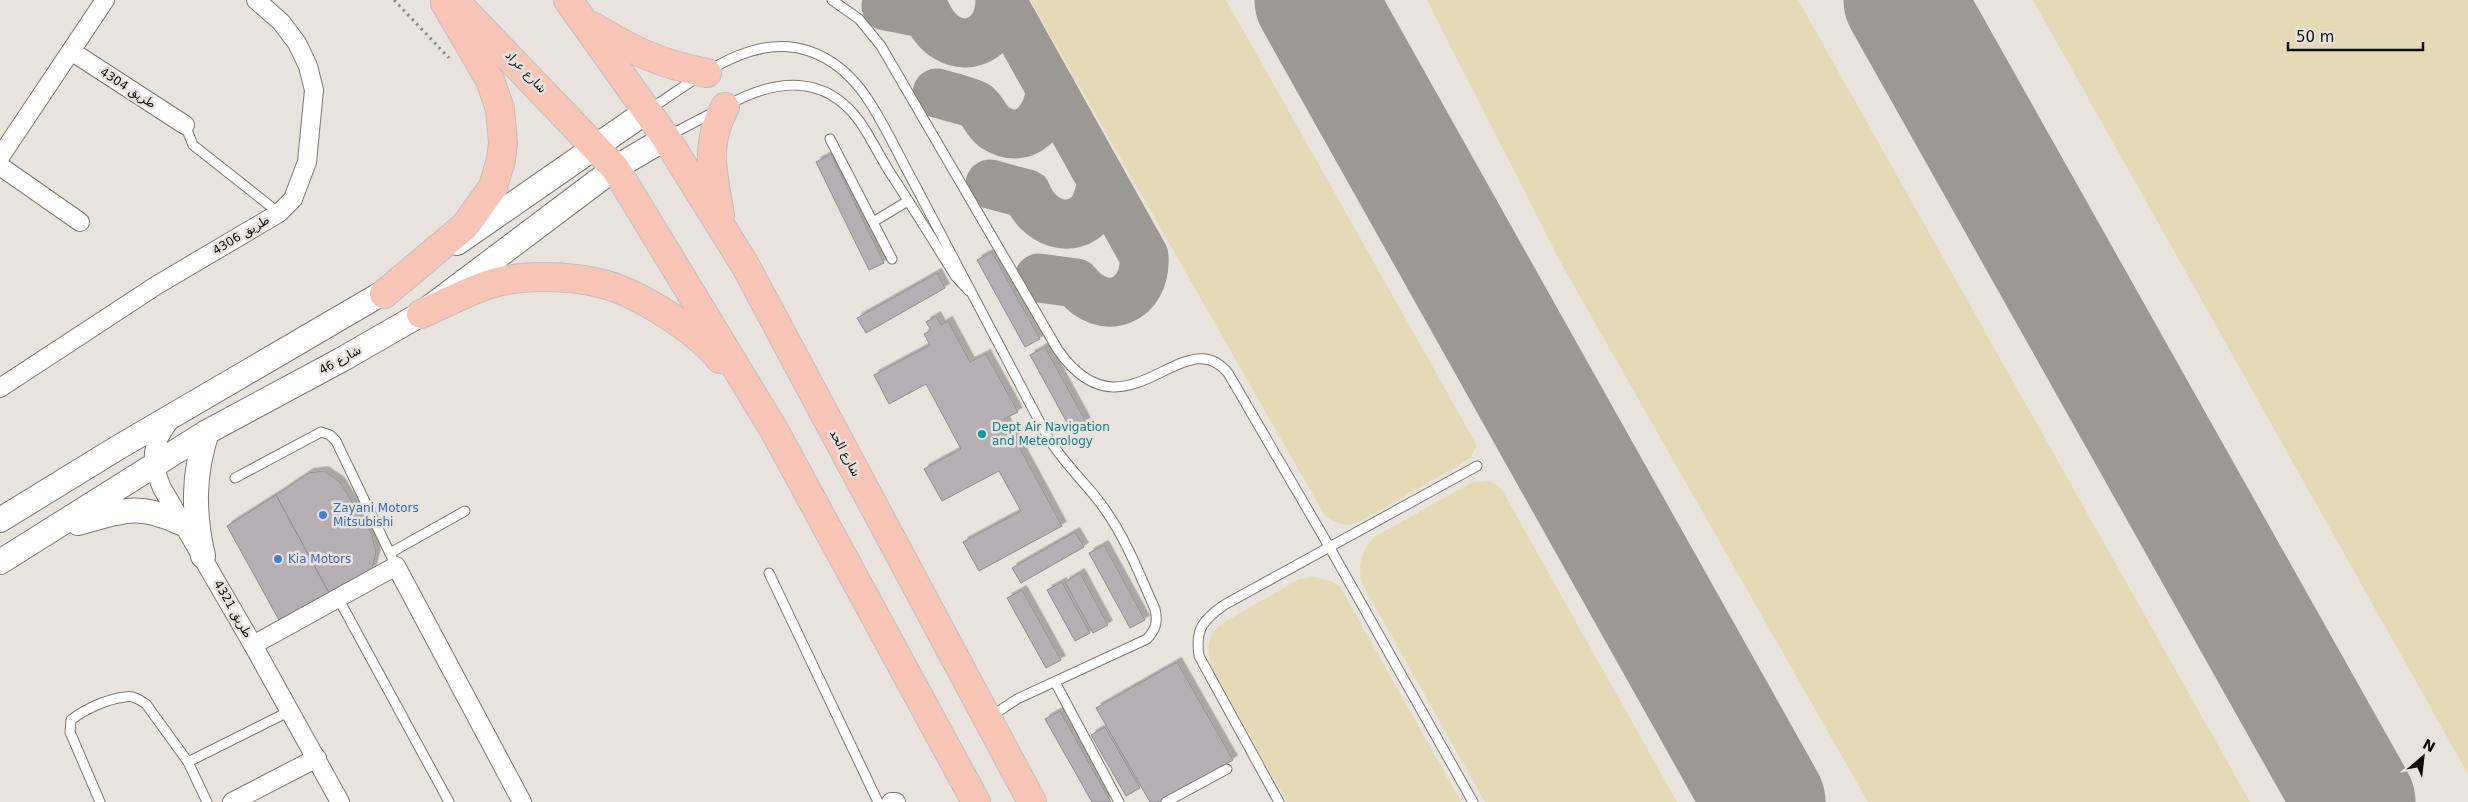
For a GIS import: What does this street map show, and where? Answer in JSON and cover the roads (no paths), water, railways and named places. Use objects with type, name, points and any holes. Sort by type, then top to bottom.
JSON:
[{"type":"main road","points":[[384,294],[465,226],[493,187],[501,160],[503,143],[500,109],[490,80],[443,0]]},
{"type":"main road","name":"شارع عراد","points":[[454,0],[596,146]]},
{"type":"main road","points":[[576,10],[637,53],[659,62],[708,73]]},
{"type":"main road","points":[[0,520],[174,415],[384,294],[647,111],[576,10]]},
{"type":"main road","points":[[722,229],[711,158],[714,131],[725,107]]},
{"type":"main road","name":"شارع الحد","points":[[647,111],[666,138],[749,274],[1032,802]]},
{"type":"main road","name":"شارع 46","points":[[0,562],[207,432],[341,360],[421,314],[615,168],[666,138]]},
{"type":"main road","points":[[596,146],[615,168],[774,430],[976,802]]},
{"type":"main road","points":[[421,314],[488,285],[540,276],[604,284],[660,309],[710,346],[774,430]]},
{"type":"main road","points":[[202,556],[194,506],[198,464],[207,432]]},
{"type":"main road","points":[[54,529],[130,509],[152,511],[181,523]]},
{"type":"street","points":[[3,148],[105,0]]},
{"type":"street","name":"طريق 4306","points":[[0,388],[157,285],[279,212],[293,199],[307,162],[314,90],[308,66],[297,43],[281,22],[256,0]]},
{"type":"street","name":"طريق 4304","points":[[71,51],[185,125]]},
{"type":"street","points":[[0,166],[80,222]]},
{"type":"street","points":[[153,467],[152,454],[156,442],[174,415]]},
{"type":"street","name":"طريق 4321","points":[[153,467],[181,523],[253,645],[340,802]]},
{"type":"street","points":[[253,645],[338,598],[393,559],[522,802]]},
{"type":"street","points":[[232,802],[251,798],[317,758]]},
{"type":"street","points":[[891,802],[896,802]]},
{"type":"lane","points":[[832,0],[859,19],[881,46],[1058,350],[1078,375],[1097,385],[1120,388],[1195,359],[1210,360],[1218,363],[1228,373],[1330,548],[1472,802]]},
{"type":"lane","points":[[647,111],[734,56],[770,46],[789,46],[808,50],[825,57],[841,68],[868,98],[1056,450],[1098,499],[1116,527],[1157,619],[1154,630],[1147,639],[1017,699],[988,719]]},
{"type":"lane","points":[[666,138],[759,89],[775,85],[807,86],[830,96],[850,110],[860,123],[956,277],[973,294]]},
{"type":"lane","points":[[185,125],[193,145],[279,212]]},
{"type":"lane","points":[[830,139],[892,259]]},
{"type":"lane","points":[[875,149],[890,140]]},
{"type":"lane","points":[[898,185],[911,178]]},
{"type":"lane","points":[[873,222],[908,201]]},
{"type":"lane","points":[[235,478],[321,432],[330,435],[336,441],[393,559],[465,512]]},
{"type":"lane","points":[[1279,802],[1199,656],[1198,636],[1207,618],[1224,605],[1477,466]]},
{"type":"lane","points":[[769,573],[878,802]]},
{"type":"lane","points":[[338,598],[449,802]]},
{"type":"lane","points":[[1054,682],[1119,802]]},
{"type":"lane","points":[[100,802],[70,732],[71,720],[81,712],[126,696],[138,698],[146,704],[188,762],[207,802]]},
{"type":"lane","points":[[188,762],[290,711]]},
{"type":"lane","points":[[1166,802],[1227,769]]},
{"type":"place","name":"Dept Air Navigation and Meteorology","points":[[982,434]]},
{"type":"place","name":"Zayani Motors Mitsubishi","points":[[323,515]]},
{"type":"place","name":"Kia Motors","points":[[278,559]]}]
